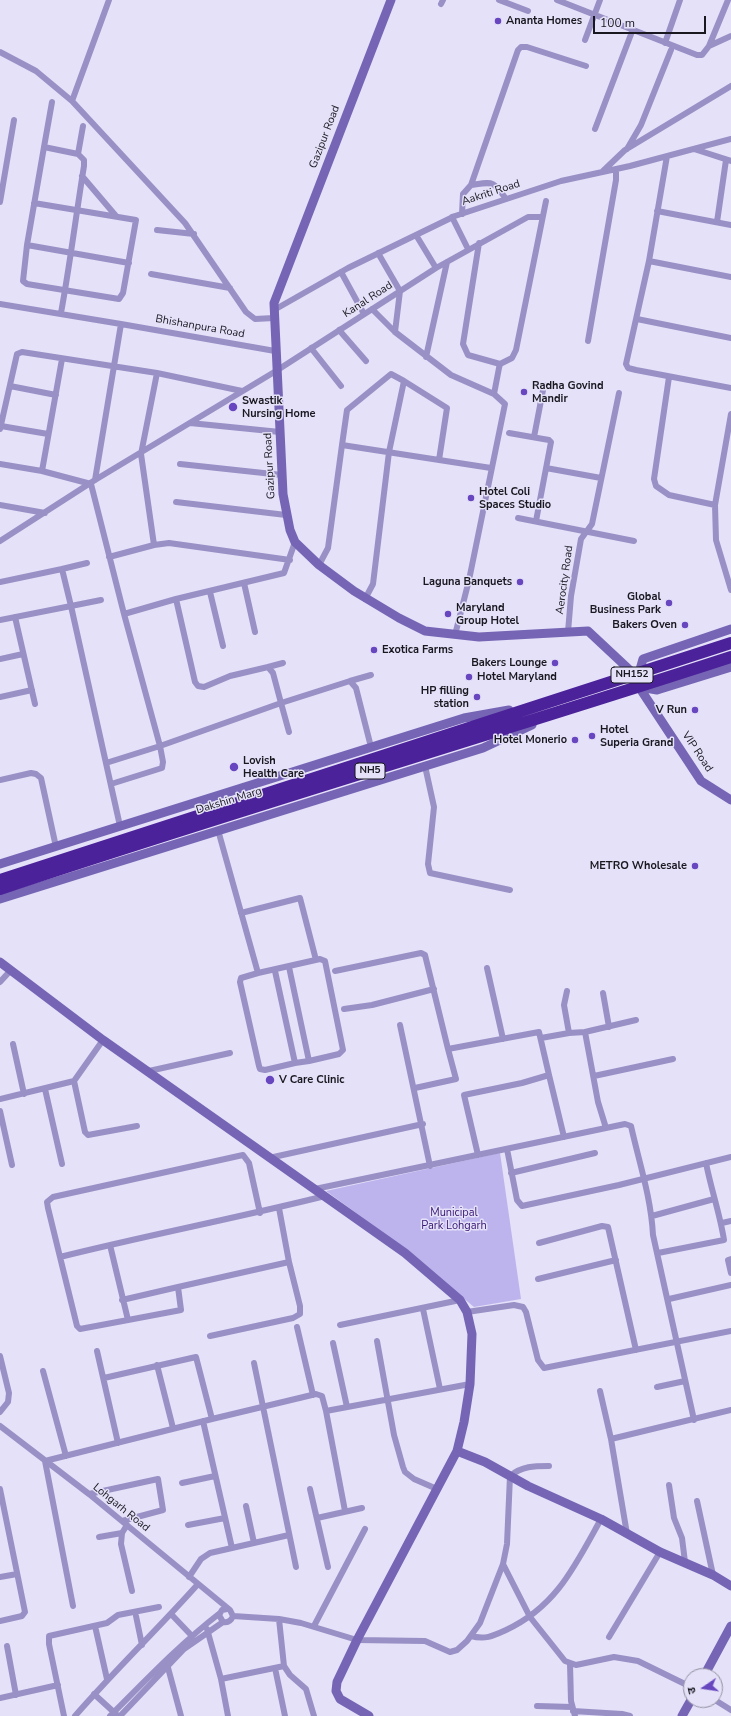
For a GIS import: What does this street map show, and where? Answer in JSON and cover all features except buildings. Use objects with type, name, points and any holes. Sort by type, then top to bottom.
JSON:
[{"type":"highway","name":"NH152","points":[[534,706],[731,643]]},
{"type":"highway","name":"NH152","points":[[559,713],[731,657]]},
{"type":"highway","name":"NH5","points":[[0,880],[181,825],[534,706]]},
{"type":"highway","name":"Dakshin Marg","points":[[0,889],[181,825],[559,713]]},
{"type":"street","points":[[72,101],[109,0]]},
{"type":"street","name":"Gazipur Road","points":[[391,0],[276,296],[274,314],[275,351],[282,475],[286,515],[290,530],[295,542],[319,565],[365,598],[425,631],[479,637],[588,631],[636,673]]},
{"type":"street","points":[[499,0],[528,11]]},
{"type":"street","points":[[557,0],[696,55],[705,53],[728,0]]},
{"type":"street","points":[[585,40],[600,0]]},
{"type":"street","points":[[665,43],[679,0]]},
{"type":"street","points":[[595,129],[633,29]]},
{"type":"street","points":[[708,46],[731,36]]},
{"type":"street","points":[[462,214],[463,194],[471,185],[518,50],[521,47],[527,47],[586,66]]},
{"type":"street","points":[[625,150],[641,125],[671,50]]},
{"type":"street","points":[[0,52],[36,71],[72,101],[174,209],[194,234],[246,312],[261,320],[274,314]]},
{"type":"street","points":[[602,172],[625,150],[731,86]]},
{"type":"street","points":[[34,203],[136,220],[123,293],[119,299],[66,289],[27,284],[23,281],[27,245],[34,203],[52,102]]},
{"type":"street","points":[[0,202],[14,120]]},
{"type":"street","points":[[78,154],[83,126]]},
{"type":"street","name":"Aakriti Road","points":[[274,314],[341,272],[452,217],[561,181],[616,169],[731,139]]},
{"type":"street","points":[[44,147],[78,154],[84,160],[72,252],[61,313]]},
{"type":"street","points":[[694,149],[729,160],[717,222]]},
{"type":"street","points":[[667,156],[649,261],[626,364],[628,368],[731,388]]},
{"type":"street","points":[[588,341],[616,180],[616,169]]},
{"type":"street","points":[[82,176],[116,216]]},
{"type":"street","points":[[471,185],[492,183],[497,185],[506,199]]},
{"type":"street","points":[[479,243],[463,344],[468,355],[500,364],[512,358],[516,350],[546,201]]},
{"type":"street","points":[[657,211],[731,225]]},
{"type":"street","points":[[452,217],[470,248]]},
{"type":"street","name":"Kanal Road","points":[[0,541],[93,482],[142,454],[276,371],[446,262],[528,217],[542,217]]},
{"type":"street","points":[[157,230],[194,234]]},
{"type":"street","points":[[416,235],[436,268]]},
{"type":"street","points":[[27,245],[129,263]]},
{"type":"street","points":[[378,254],[400,291],[395,332]]},
{"type":"street","points":[[649,261],[731,277]]},
{"type":"street","points":[[426,357],[446,262]]},
{"type":"street","points":[[341,272],[364,314]]},
{"type":"street","points":[[151,274],[230,288]]},
{"type":"street","name":"Bhishanpura Road","points":[[0,304],[61,313],[275,351]]},
{"type":"street","points":[[372,309],[395,332],[451,375],[494,394],[505,404],[469,580],[455,635]]},
{"type":"street","points":[[637,319],[731,338]]},
{"type":"street","points":[[111,784],[162,768],[163,762],[109,557],[93,482],[115,366],[121,324]]},
{"type":"street","points":[[339,330],[366,361]]},
{"type":"street","points":[[311,348],[341,386]]},
{"type":"street","points":[[48,434],[0,427],[17,354],[20,352],[156,373],[242,391]]},
{"type":"street","points":[[42,471],[62,359]]},
{"type":"street","points":[[494,394],[500,364]]},
{"type":"street","points":[[154,545],[142,454],[156,373]]},
{"type":"street","points":[[319,565],[328,548],[347,410],[391,374],[404,380],[447,408],[440,460]]},
{"type":"street","points":[[670,377],[654,479],[656,486],[669,495],[715,505]]},
{"type":"street","points":[[365,598],[373,584],[389,452],[404,380]]},
{"type":"street","points":[[534,437],[544,385]]},
{"type":"street","points":[[10,386],[56,395]]},
{"type":"street","name":"Aerocity Road","points":[[568,632],[571,596],[581,539],[592,524],[619,393]]},
{"type":"street","points":[[731,414],[715,505],[716,540],[731,590]]},
{"type":"street","points":[[190,423],[280,432]]},
{"type":"street","points":[[509,433],[534,437],[551,442],[536,521]]},
{"type":"street","points":[[342,445],[491,468]]},
{"type":"street","points":[[0,464],[93,482]]},
{"type":"street","points":[[180,464],[282,475]]},
{"type":"street","points":[[546,468],[601,478]]},
{"type":"street","points":[[176,502],[286,515]]},
{"type":"street","points":[[0,505],[45,513]]},
{"type":"street","points":[[518,518],[634,541]]},
{"type":"street","points":[[124,614],[176,599],[284,573],[290,560],[295,542]]},
{"type":"street","points":[[109,557],[154,545],[178,544],[290,560]]},
{"type":"street","points":[[0,582],[87,563]]},
{"type":"street","points":[[62,569],[120,826]]},
{"type":"street","points":[[244,583],[255,632]]},
{"type":"street","points":[[210,592],[223,646]]},
{"type":"street","points":[[176,599],[195,682],[198,686],[204,687],[230,676],[283,663]]},
{"type":"street","points":[[0,620],[101,600]]},
{"type":"street","points":[[15,617],[35,704]]},
{"type":"street","points":[[636,673],[643,659],[731,629]]},
{"type":"street","points":[[0,659],[23,654]]},
{"type":"street","points":[[268,667],[273,673],[289,732]]},
{"type":"street","points":[[638,687],[657,690],[731,667]]},
{"type":"street","points":[[106,763],[160,746],[281,703],[371,675]]},
{"type":"street","points":[[350,681],[356,688],[371,747]]},
{"type":"street","name":"VIP Road","points":[[638,687],[701,781],[731,800]]},
{"type":"street","points":[[0,697],[32,690]]},
{"type":"street","name":"Dakshin Marg","points":[[0,864],[464,718],[534,706]]},
{"type":"street","name":"NH152","points":[[0,899],[483,748],[559,713]]},
{"type":"street","points":[[425,766],[434,807],[428,864],[430,873],[510,890]]},
{"type":"street","points":[[0,780],[31,773],[36,774],[40,778],[56,847]]},
{"type":"street","points":[[218,830],[258,974]]},
{"type":"street","points":[[241,913],[300,898],[316,960]]},
{"type":"street","points":[[335,971],[421,953],[426,959],[456,1080],[415,1088]]},
{"type":"street","points":[[323,959],[325,961],[343,1050],[339,1054],[265,1070],[260,1069],[240,982],[241,978],[288,967],[316,960],[323,959]]},
{"type":"street","points":[[0,962],[103,1040],[405,1253],[460,1300],[467,1312],[472,1334],[470,1384],[464,1422],[457,1451],[357,1640],[337,1682],[336,1691],[340,1699],[369,1716]]},
{"type":"street","points":[[288,967],[309,1060]]},
{"type":"street","points":[[487,968],[503,1039]]},
{"type":"street","points":[[0,982],[11,970]]},
{"type":"street","points":[[275,971],[295,1063]]},
{"type":"street","points":[[344,1010],[372,1005],[434,989]]},
{"type":"street","points":[[567,991],[564,1005],[569,1033]]},
{"type":"street","points":[[603,993],[609,1027]]},
{"type":"street","points":[[541,1038],[585,1032],[636,1020]]},
{"type":"street","points":[[400,1025],[423,1124],[430,1166]]},
{"type":"street","points":[[448,1049],[540,1032],[564,1137]]},
{"type":"street","points":[[585,1032],[598,1102],[606,1128]]},
{"type":"street","points":[[0,1099],[74,1081],[103,1040]]},
{"type":"street","points":[[13,1044],[24,1094]]},
{"type":"street","points":[[149,1071],[230,1053]]},
{"type":"street","points":[[594,1076],[672,1059]]},
{"type":"street","points":[[478,1155],[464,1095],[549,1075]]},
{"type":"street","points":[[74,1081],[85,1132],[88,1135],[136,1126]]},
{"type":"street","points":[[45,1089],[62,1164]]},
{"type":"street","points":[[0,1111],[12,1165]]},
{"type":"street","points":[[269,1158],[423,1124]]},
{"type":"street","points":[[315,1189],[430,1166],[478,1155],[488,1151],[507,1149],[625,1124],[631,1126],[644,1177],[652,1216],[653,1235],[669,1299],[694,1420]]},
{"type":"street","points":[[507,1149],[517,1200],[522,1206],[618,1185],[644,1177],[731,1157]]},
{"type":"street","points":[[511,1173],[595,1154]]},
{"type":"street","points":[[178,1287],[181,1310],[82,1329],[78,1328],[47,1202],[53,1197],[243,1155],[249,1163],[260,1213]]},
{"type":"street","points":[[658,1253],[724,1240],[722,1223],[714,1199],[706,1163]]},
{"type":"street","points":[[60,1257],[260,1213],[325,1196]]},
{"type":"street","points":[[652,1216],[714,1199]]},
{"type":"street","points":[[210,1336],[292,1318],[300,1314],[300,1306],[289,1262],[279,1208]]},
{"type":"street","points":[[722,1223],[731,1221]]},
{"type":"street","points":[[539,1243],[602,1226],[608,1227],[636,1350]]},
{"type":"street","points":[[110,1245],[128,1320]]},
{"type":"street","points":[[731,1259],[728,1260],[731,1273]]},
{"type":"street","points":[[538,1279],[616,1260]]},
{"type":"street","points":[[122,1300],[289,1262]]},
{"type":"street","points":[[669,1299],[731,1285]]},
{"type":"street","points":[[340,1325],[423,1309],[460,1300]]},
{"type":"street","points":[[467,1312],[514,1305],[523,1306],[538,1360],[544,1368],[731,1332]]},
{"type":"street","points":[[423,1309],[440,1389]]},
{"type":"street","points":[[297,1327],[313,1395]]},
{"type":"street","points":[[377,1342],[400,1461],[405,1472],[414,1479],[437,1489]]},
{"type":"street","points":[[333,1343],[347,1407]]},
{"type":"street","points":[[97,1351],[118,1443]]},
{"type":"street","points":[[0,1356],[9,1393],[8,1402],[0,1412]]},
{"type":"street","points":[[104,1378],[196,1357],[212,1419]]},
{"type":"street","points":[[254,1363],[296,1567]]},
{"type":"street","points":[[157,1365],[174,1428]]},
{"type":"street","points":[[43,1371],[66,1456]]},
{"type":"street","points":[[657,1387],[685,1381]]},
{"type":"street","points":[[326,1411],[470,1384]]},
{"type":"street","points":[[600,1391],[611,1439],[627,1534]]},
{"type":"street","points":[[74,1606],[45,1461],[264,1406],[313,1395],[322,1396],[346,1511]]},
{"type":"street","points":[[611,1439],[731,1410]]},
{"type":"street","points":[[203,1421],[232,1548]]},
{"type":"street","name":"Lohgarh Road","points":[[0,1426],[90,1494],[227,1609]]},
{"type":"street","points":[[457,1451],[485,1462],[510,1476],[601,1519],[660,1552],[713,1575],[731,1586]]},
{"type":"street","points":[[510,1476],[521,1468],[532,1466],[550,1466]]},
{"type":"street","points":[[182,1483],[215,1476]]},
{"type":"street","points":[[233,1616],[279,1619],[314,1626],[357,1640],[425,1642],[450,1652],[457,1650],[471,1636],[480,1623],[503,1564],[507,1544],[510,1476]]},
{"type":"street","points":[[90,1494],[158,1479],[163,1510],[125,1523],[122,1533],[121,1544],[132,1591]]},
{"type":"street","points":[[669,1485],[674,1518],[682,1538],[685,1562]]},
{"type":"street","points":[[0,1489],[25,1609],[24,1615],[0,1621]]},
{"type":"street","points":[[310,1489],[328,1567]]},
{"type":"street","points":[[697,1501],[713,1575]]},
{"type":"street","points":[[246,1506],[254,1543]]},
{"type":"street","points":[[316,1518],[362,1508]]},
{"type":"street","points":[[188,1525],[225,1518]]},
{"type":"street","points":[[471,1636],[481,1639],[487,1638],[530,1617],[542,1607],[570,1574],[601,1519]]},
{"type":"street","points":[[314,1626],[365,1529]]},
{"type":"street","points":[[99,1537],[122,1533]]},
{"type":"street","points":[[189,1577],[205,1555],[289,1535]]},
{"type":"street","points":[[610,1637],[660,1552]]},
{"type":"street","points":[[503,1564],[530,1617],[565,1661],[576,1665],[614,1657],[632,1660],[660,1671],[683,1683]]},
{"type":"street","points":[[0,1577],[17,1574]]},
{"type":"street","points":[[75,1716],[107,1679],[142,1645],[198,1584]]},
{"type":"street","points":[[64,1716],[49,1644],[49,1636],[108,1623],[118,1615],[159,1607]]},
{"type":"street","points":[[94,1694],[116,1715],[191,1635],[220,1612],[227,1609],[233,1613],[233,1616]]},
{"type":"street","points":[[220,1612],[220,1618],[223,1622]]},
{"type":"street","points":[[171,1614],[191,1635]]},
{"type":"street","points":[[136,1616],[142,1645]]},
{"type":"street","points":[[166,1662],[223,1622],[231,1620],[233,1616]]},
{"type":"street","points":[[279,1619],[284,1666],[290,1675],[306,1689],[314,1716]]},
{"type":"street","points":[[204,1625],[208,1632],[221,1679],[228,1716]]},
{"type":"street","points":[[95,1626],[107,1679]]},
{"type":"street","points":[[708,1668],[731,1626]]},
{"type":"street","points":[[7,1646],[16,1695]]},
{"type":"street","points":[[166,1662],[181,1716]]},
{"type":"street","points":[[570,1664],[573,1712]]},
{"type":"street","points":[[221,1679],[284,1666]]},
{"type":"street","points":[[275,1668],[285,1716]]},
{"type":"street","points":[[0,1698],[58,1685]]},
{"type":"street","points":[[537,1706],[573,1712],[622,1714],[630,1716]]},
{"type":"green space","name":"Municipal Park Lohgarh","points":[[500,1153],[521,1299],[474,1307],[396,1242],[326,1191]]},
{"type":"place","name":"Ananta Homes","points":[[498,21]]},
{"type":"place","name":"Radha Govind Mandir","points":[[524,392]]},
{"type":"place","name":"Swastik Nursing Home","points":[[233,407]]},
{"type":"place","name":"Hotel Coli Spaces Studio","points":[[471,498]]},
{"type":"place","name":"Laguna Banquets","points":[[520,582]]},
{"type":"place","name":"Global Business Park","points":[[669,603]]},
{"type":"place","name":"Maryland Group Hotel","points":[[448,614]]},
{"type":"place","name":"Bakers Oven","points":[[685,625]]},
{"type":"place","name":"Exotica Farms","points":[[374,650]]},
{"type":"place","name":"Bakers Lounge","points":[[555,663]]},
{"type":"place","name":"Hotel Maryland","points":[[469,677]]},
{"type":"place","name":"HP filling station","points":[[477,697]]},
{"type":"place","name":"V Run","points":[[695,710]]},
{"type":"place","name":"Hotel Superia Grand","points":[[592,736]]},
{"type":"place","name":"Hotel Monerio","points":[[575,740]]},
{"type":"place","name":"Lovish Health Care","points":[[234,767]]},
{"type":"place","name":"METRO Wholesale","points":[[695,866]]},
{"type":"place","name":"V Care Clinic","points":[[270,1080]]}]
